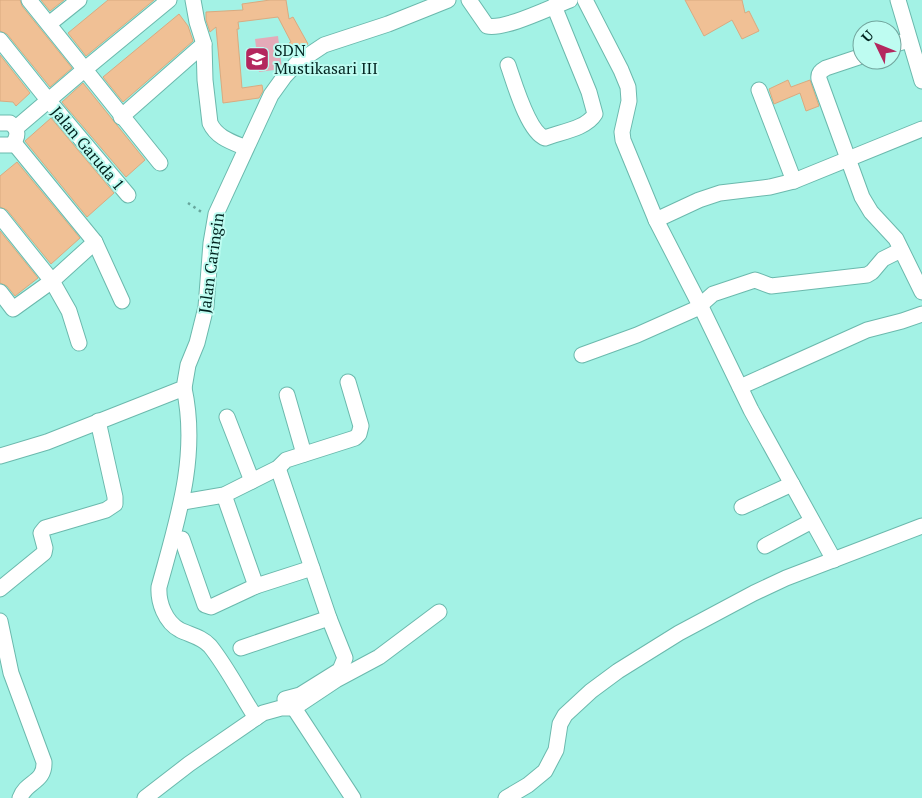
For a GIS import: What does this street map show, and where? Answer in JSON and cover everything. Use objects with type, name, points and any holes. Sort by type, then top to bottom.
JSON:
[{"type":"street","points":[[29,0],[121,117],[160,163]]},
{"type":"street","points":[[48,24],[79,0]]},
{"type":"street","points":[[10,138],[48,100],[169,0]]},
{"type":"street","points":[[193,0],[204,44],[205,80],[210,123],[221,137],[246,148]]},
{"type":"street","name":"Jalan Caringin","points":[[184,388],[188,365],[197,343],[206,307],[215,217],[271,95],[284,77],[306,56],[324,45],[388,24],[448,0]]},
{"type":"street","points":[[469,0],[487,26],[493,28],[570,0]]},
{"type":"street","points":[[585,0],[628,87],[629,101],[622,132],[623,140],[656,220],[764,436],[834,560]]},
{"type":"street","points":[[898,0],[922,81]]},
{"type":"street","points":[[508,65],[530,122],[541,136],[545,138],[591,120],[595,114],[589,92],[554,6]]},
{"type":"street","name":"Jalan Garuda 1","points":[[0,40],[128,195]]},
{"type":"street","points":[[902,42],[909,40]]},
{"type":"street","points":[[121,117],[204,44]]},
{"type":"street","points":[[852,59],[826,68],[819,75],[862,197],[871,212],[896,239],[922,292]]},
{"type":"street","points":[[759,90],[794,181]]},
{"type":"street","points":[[0,124],[10,123],[10,138],[95,242],[122,301]]},
{"type":"street","points":[[656,220],[720,193],[770,187],[794,181],[922,129]]},
{"type":"street","points":[[0,216],[52,281],[69,311],[79,343]]},
{"type":"street","points":[[0,292],[13,309],[52,281],[95,242]]},
{"type":"street","points":[[582,355],[638,335],[700,307],[713,294],[755,280],[771,286],[870,274],[883,259],[901,250]]},
{"type":"street","points":[[740,387],[867,330],[902,322],[922,314]]},
{"type":"street","points":[[183,502],[224,494],[278,468],[286,460],[355,438],[359,434],[361,426],[348,382]]},
{"type":"street","points":[[0,456],[48,442],[184,388],[190,427],[183,502],[159,587],[160,604],[168,618],[177,628],[201,639],[212,648],[256,718]]},
{"type":"street","points":[[287,395],[304,454]]},
{"type":"street","points":[[227,416],[252,481]]},
{"type":"street","points":[[0,589],[44,553],[45,548],[41,533],[44,528],[106,510],[115,504],[98,421]]},
{"type":"street","points":[[278,468],[329,618],[345,658],[340,670],[300,695],[290,704]]},
{"type":"street","points":[[742,508],[792,484]]},
{"type":"street","points":[[224,494],[256,586]]},
{"type":"street","points":[[766,546],[812,521]]},
{"type":"street","points":[[506,798],[528,785],[545,771],[556,750],[560,724],[572,706],[642,656],[715,613],[786,578],[922,526]]},
{"type":"street","points":[[182,539],[205,606],[211,607],[256,586],[312,568]]},
{"type":"street","points":[[145,798],[189,764],[263,713],[290,704],[379,657],[439,612]]},
{"type":"street","points":[[241,648],[329,618]]},
{"type":"street","points":[[0,621],[11,673],[44,762],[44,770],[40,777],[24,789],[20,798]]},
{"type":"street","points":[[290,704],[353,798]]},
{"type":"path","points":[[188,203],[201,213],[215,217]]},
{"type":"shaded area","points":[[278,36],[282,69],[259,72],[255,39]]},
{"type":"building","points":[[0,0],[20,0],[22,6],[72,68],[50,87],[7,34],[0,31]]},
{"type":"building","points":[[41,0],[64,0],[50,11]]},
{"type":"building","points":[[108,0],[154,0],[86,56],[68,33]]},
{"type":"building","points":[[286,0],[289,19],[293,17],[308,44],[294,54],[289,43],[291,42],[278,17],[238,22],[242,88],[262,85],[263,91],[259,98],[223,103],[216,27],[210,32],[206,20],[206,12],[243,10],[242,4]]},
{"type":"building","points":[[685,0],[742,0],[745,13],[749,11],[759,31],[742,39],[732,20],[704,36]]},
{"type":"building","points":[[179,14],[188,26],[193,41],[123,102],[103,77]]},
{"type":"building","points":[[0,55],[30,93],[16,106],[13,102],[0,101]]},
{"type":"building","points":[[788,80],[791,87],[810,80],[819,106],[806,111],[800,93],[774,104],[769,89]]},
{"type":"building","points":[[83,83],[145,160],[126,177],[62,102]]},
{"type":"building","points":[[51,118],[114,193],[87,217],[25,141]]},
{"type":"building","points":[[17,162],[80,238],[51,264],[7,210],[0,207],[0,176]]},
{"type":"building","points":[[0,231],[38,278],[15,296],[7,286],[0,283]]},
{"type":"place","name":"SDN Mustikasari III","points":[[257,59]]}]
